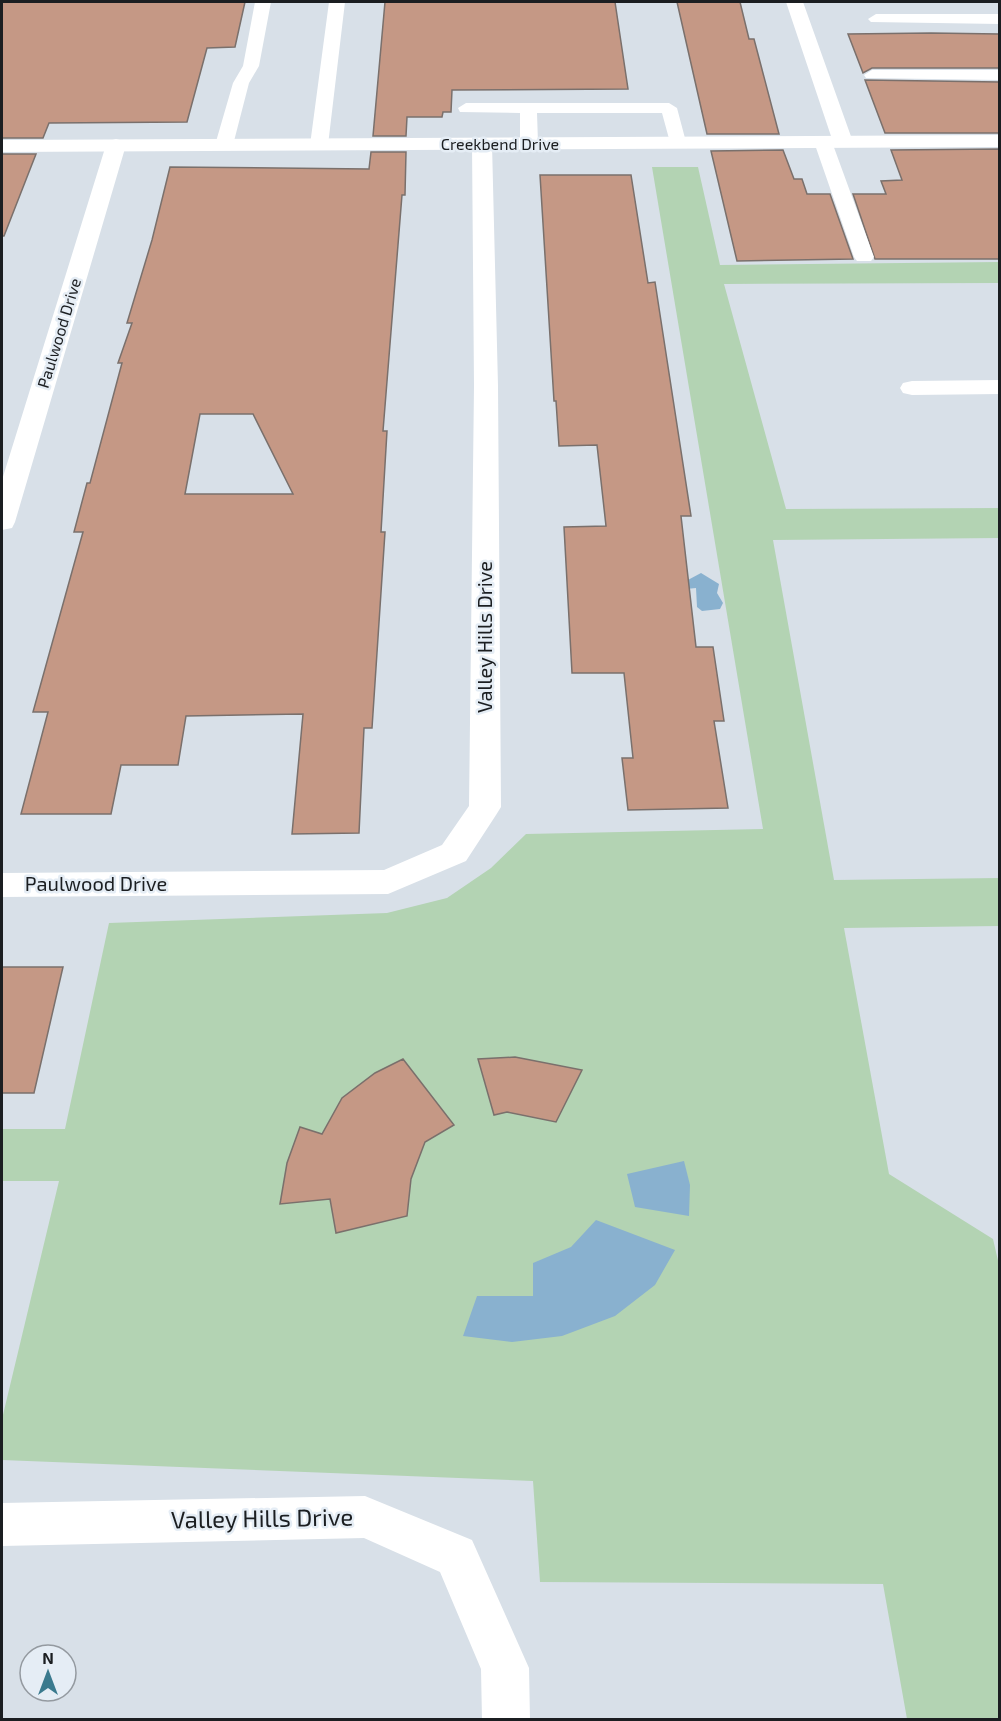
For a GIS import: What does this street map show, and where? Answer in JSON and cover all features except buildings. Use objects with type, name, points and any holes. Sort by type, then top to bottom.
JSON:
[{"type":"street","points":[[794,2],[833,142]]},
{"type":"street","name":"Creekbend Drive","points":[[2,146],[999,141]]},
{"type":"street","name":"Valley Hills Drive","points":[[191,883],[388,882],[454,853],[485,807],[486,386],[482,144]]},
{"type":"street","name":"Paulwood Drive","points":[[2,522],[116,146]]},
{"type":"street","points":[[912,388],[999,387]]},
{"type":"street","name":"Paulwood Drive","points":[[2,885],[191,883]]},
{"type":"street","name":"Valley Hills Drive","points":[[2,1525],[364,1517],[456,1556],[505,1668],[506,1719]]},
{"type":"lane","points":[[224,146],[241,83],[251,66],[263,2]]},
{"type":"lane","points":[[319,145],[337,2]]},
{"type":"lane","points":[[876,19],[999,19]]},
{"type":"lane","points":[[872,75],[999,75]]},
{"type":"lane","points":[[466,108],[669,108],[677,142]]},
{"type":"lane","points":[[528,108],[529,143]]},
{"type":"lane","points":[[833,142],[864,257]]},
{"type":"green space","points":[[652,167],[698,167],[720,265],[999,262],[999,283],[724,284],[786,509],[999,508],[999,538],[773,540],[834,880],[999,878],[999,926],[844,928],[889,1174],[993,1239],[999,1265],[999,1719],[907,1719],[883,1584],[540,1582],[533,1481],[2,1460],[2,1419],[59,1181],[2,1181],[2,1129],[65,1129],[109,923],[387,913],[447,898],[491,868],[526,834],[763,829]]},
{"type":"water","points":[[701,573],[719,584],[717,593],[723,603],[720,609],[702,611],[697,607],[696,588],[686,589],[686,581]]},
{"type":"water","points":[[684,1161],[690,1185],[689,1216],[635,1207],[627,1174]]},
{"type":"water","points":[[596,1220],[675,1250],[655,1285],[615,1316],[562,1336],[512,1342],[463,1336],[477,1296],[533,1296],[533,1263],[571,1247]]}]
